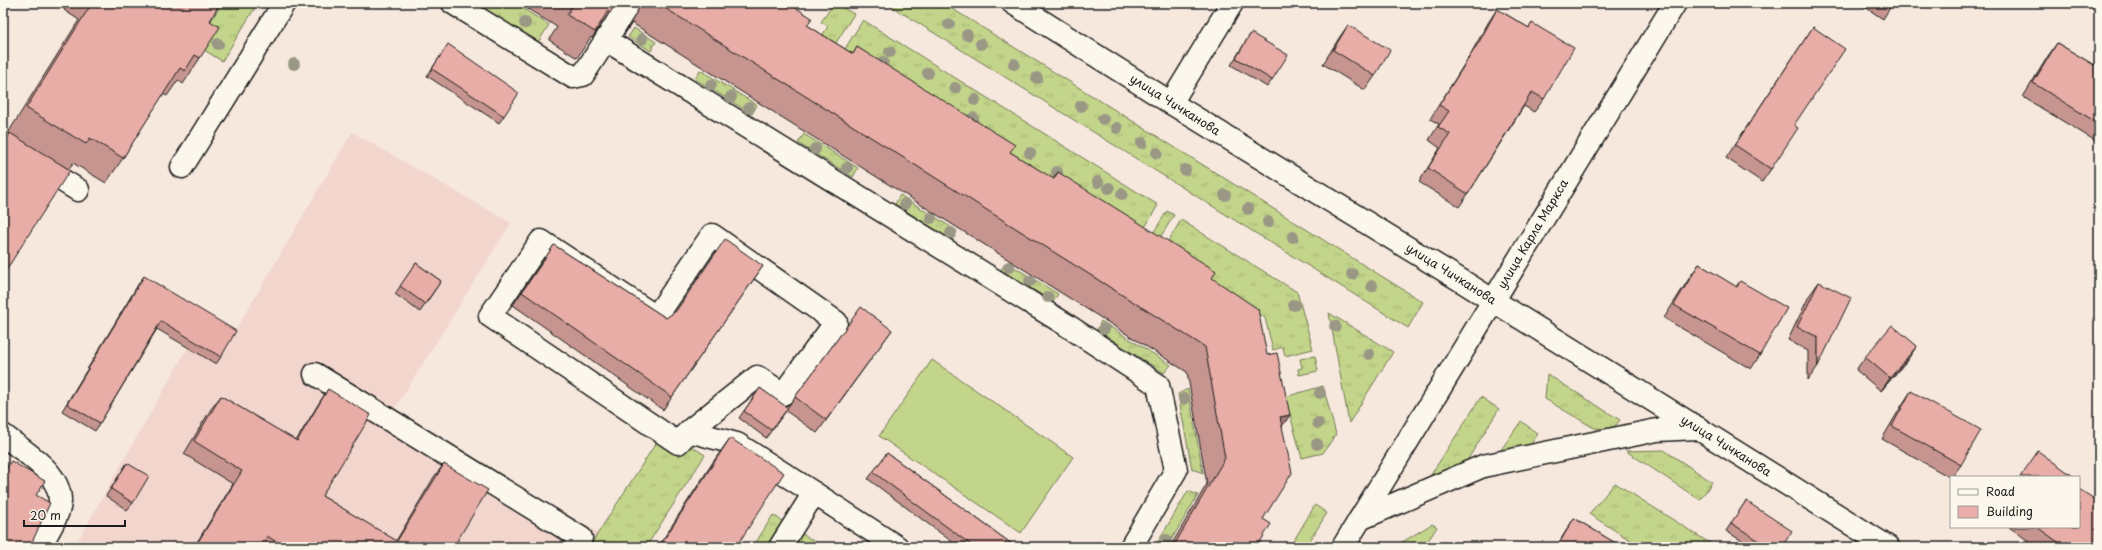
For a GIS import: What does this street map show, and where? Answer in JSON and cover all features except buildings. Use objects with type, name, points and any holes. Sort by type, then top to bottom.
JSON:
[{"type":"main road","points":[[182,166],[284,3]]},
{"type":"main road","points":[[453,3],[573,77],[583,76],[629,3]]},
{"type":"main road","name":"улица Чичканова","points":[[1014,3],[1171,103],[1493,300],[1888,547]]},
{"type":"main road","points":[[1171,103],[1232,3]]},
{"type":"main road","name":"улица Карла Маркса","points":[[1343,547],[1676,3]]},
{"type":"main road","points":[[606,40],[1065,324],[1158,385],[1176,470],[1131,547]]},
{"type":"main road","points":[[3,144],[78,190]]},
{"type":"main road","points":[[712,235],[836,322],[783,394],[757,377],[689,431],[678,443],[490,316],[541,241],[656,316],[712,235]]},
{"type":"main road","points":[[315,374],[581,538],[575,547]]},
{"type":"main road","points":[[1360,518],[1483,466],[1657,430],[1698,428]]},
{"type":"main road","points":[[689,431],[737,444],[897,547]]},
{"type":"main road","points":[[3,435],[43,467],[58,487],[60,502],[40,547]]},
{"type":"main road","points":[[780,547],[814,493]]},
{"type":"shaded area","points":[[352,132],[511,223],[394,410],[598,533],[599,535],[591,547],[74,547],[188,347],[231,338]]},
{"type":"green space","points":[[222,3],[258,3],[222,61],[196,45]]},
{"type":"green space","points":[[471,3],[514,3],[549,25],[537,44]]},
{"type":"green space","points":[[834,3],[854,14],[832,49],[819,41],[828,26],[821,22]]},
{"type":"green space","points":[[886,3],[943,3],[1423,302],[1408,328]]},
{"type":"green space","points":[[863,20],[1158,205],[1137,241],[841,55]]},
{"type":"green space","points":[[634,28],[656,42],[651,51],[628,37]]},
{"type":"green space","points":[[700,70],[757,105],[752,114],[695,79]]},
{"type":"green space","points":[[804,134],[858,168],[853,177],[798,143]]},
{"type":"green space","points":[[900,195],[957,231],[952,240],[895,204]]},
{"type":"green space","points":[[1167,211],[1174,215],[1152,251],[1145,246]]},
{"type":"green space","points":[[1181,220],[1297,292],[1313,349],[1285,356],[1283,347],[1273,350],[1265,318],[1160,255]]},
{"type":"green space","points":[[1006,262],[1058,294],[1053,302],[1001,270]]},
{"type":"green space","points":[[1329,313],[1393,352],[1349,423]]},
{"type":"green space","points":[[1101,321],[1171,365],[1164,373],[1097,330]]},
{"type":"green space","points":[[1315,356],[1318,371],[1299,375],[1298,369],[1302,368],[1300,359]]},
{"type":"green space","points":[[932,360],[1073,457],[1021,533],[879,436]]},
{"type":"green space","points":[[1547,374],[1620,420],[1613,429],[1594,428],[1545,399]]},
{"type":"green space","points":[[1323,386],[1336,434],[1323,453],[1302,458],[1285,397]]},
{"type":"green space","points":[[1188,389],[1203,473],[1192,469],[1178,394]]},
{"type":"green space","points":[[1481,397],[1499,409],[1458,475],[1425,484]]},
{"type":"green space","points":[[1521,421],[1538,434],[1532,442],[1536,449],[1494,460]]},
{"type":"green space","points":[[665,429],[705,455],[646,547],[589,547]]},
{"type":"green space","points":[[1664,450],[1712,482],[1700,500],[1626,451]]},
{"type":"green space","points":[[1615,483],[1716,547],[1641,547],[1589,514]]},
{"type":"green space","points":[[1188,491],[1198,495],[1167,547],[1155,547]]},
{"type":"green space","points":[[1315,505],[1327,513],[1306,547],[1290,547]]},
{"type":"green space","points":[[773,515],[823,547],[753,547]]},
{"type":"green space","points":[[1432,524],[1437,527],[1424,547],[1394,547]]}]
